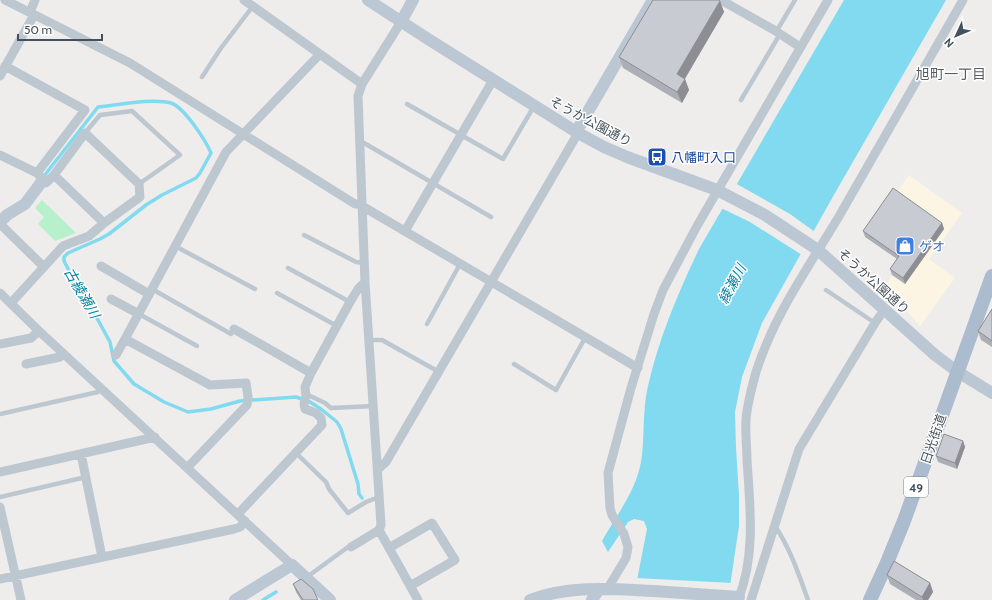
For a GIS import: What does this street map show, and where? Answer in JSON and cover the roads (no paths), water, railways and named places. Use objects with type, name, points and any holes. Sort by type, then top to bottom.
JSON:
[{"type":"main road","name":"日光街道","points":[[870,600],[904,521],[992,276]]},
{"type":"street","points":[[5,0],[130,63],[356,204],[362,205],[491,283],[638,368]]},
{"type":"street","points":[[0,76],[32,14],[35,0]]},
{"type":"street","points":[[244,0],[362,84]]},
{"type":"street","name":"そうか公園通り","points":[[368,0],[577,133],[627,157],[720,191],[766,215],[814,247],[935,355],[958,372],[992,393]]},
{"type":"street","points":[[351,547],[379,530],[381,525],[365,282],[358,96],[362,84],[413,0]]},
{"type":"street","points":[[378,469],[386,462],[491,283],[652,0]]},
{"type":"street","points":[[721,0],[778,33],[800,48]]},
{"type":"street","points":[[592,600],[607,589],[626,558],[628,547],[624,534],[612,515],[610,508],[608,473],[654,314],[663,290],[828,0]]},
{"type":"street","points":[[530,600],[549,594],[579,590],[607,589],[736,597],[747,568],[750,539],[751,513],[746,420],[756,372],[768,340],[781,312],[810,262],[814,247],[873,157],[963,0]]},
{"type":"street","points":[[116,355],[226,152],[320,54]]},
{"type":"street","points":[[5,66],[85,110],[45,176],[25,204],[7,215],[0,223],[44,267]]},
{"type":"street","points":[[405,231],[493,80]]},
{"type":"street","points":[[11,304],[63,246],[90,236],[104,223],[140,198],[139,184],[85,133],[45,176]]},
{"type":"street","points":[[0,155],[45,176],[104,223]]},
{"type":"street","points":[[101,266],[150,291]]},
{"type":"street","points":[[238,514],[322,425],[321,418],[316,413],[305,409],[305,387],[311,372],[336,326],[358,289],[365,282]]},
{"type":"street","points":[[0,293],[39,331],[330,600]]},
{"type":"street","points":[[111,299],[139,314]]},
{"type":"street","points":[[751,600],[799,449],[884,310]]},
{"type":"street","points":[[0,344],[31,338],[39,331]]},
{"type":"street","points":[[232,332],[311,372]]},
{"type":"street","points":[[125,339],[210,385],[246,383],[248,397],[246,405],[187,468]]},
{"type":"street","points":[[26,364],[60,357],[64,353]]},
{"type":"street","points":[[246,405],[254,411]]},
{"type":"street","points":[[0,472],[155,437]]},
{"type":"street","points":[[81,454],[102,557]]},
{"type":"street","points":[[0,507],[21,600]]},
{"type":"street","points":[[2,578],[234,529],[240,527],[245,521]]},
{"type":"street","points":[[389,548],[432,523],[455,560],[410,586]]},
{"type":"street","points":[[379,530],[418,600]]},
{"type":"street","points":[[235,600],[292,565]]},
{"type":"lane","points":[[741,100],[795,0]]},
{"type":"lane","points":[[202,76],[253,6]]},
{"type":"lane","points":[[407,104],[503,159],[534,106]]},
{"type":"lane","points":[[85,133],[100,115],[132,111],[180,155],[139,184]]},
{"type":"lane","points":[[360,144],[364,143],[491,217]]},
{"type":"lane","points":[[304,235],[356,262],[365,263]]},
{"type":"lane","points":[[175,246],[256,289]]},
{"type":"lane","points":[[427,324],[460,264]]},
{"type":"lane","points":[[288,268],[350,302]]},
{"type":"lane","points":[[826,290],[875,323]]},
{"type":"lane","points":[[150,291],[232,332]]},
{"type":"lane","points":[[276,293],[336,326]]},
{"type":"lane","points":[[139,314],[197,346]]},
{"type":"lane","points":[[514,364],[556,390],[585,338]]},
{"type":"lane","points":[[370,340],[382,340],[439,372]]},
{"type":"lane","points":[[0,414],[98,392],[102,388]]},
{"type":"lane","points":[[305,398],[325,403],[331,408],[374,406]]},
{"type":"lane","points":[[296,453],[326,482],[329,489],[348,513],[366,502],[380,496]]},
{"type":"lane","points":[[0,497],[86,477]]},
{"type":"lane","points":[[775,526],[782,535],[808,600]]},
{"type":"lane","points":[[306,578],[348,547],[351,547]]},
{"type":"water","name":"綾瀬川","points":[[844,0],[946,0],[762,323],[742,377],[735,412],[739,526],[730,586],[637,580],[647,529],[644,521],[634,519],[628,522],[608,552],[602,541],[625,503],[635,483],[638,473],[642,453],[646,395],[652,368],[663,333],[699,249]]},
{"type":"waterway","name":"古綾瀬川","points":[[44,176],[98,107],[154,101],[171,103],[188,117],[200,133],[211,153],[196,178],[146,205],[109,234],[68,253],[64,257],[64,261],[110,342],[114,361],[134,384],[164,402],[188,412],[211,409],[240,401],[296,397],[310,402],[337,422],[341,429],[358,484],[359,494],[362,498]]},
{"type":"waterway","points":[[263,600],[276,592]]},
{"type":"place","name":"八幡町入口","points":[[657,157]]},
{"type":"place","name":"ゲオ","points":[[905,246]]},
{"type":"district","name":"旭町一丁目","points":[[951,74]]}]
